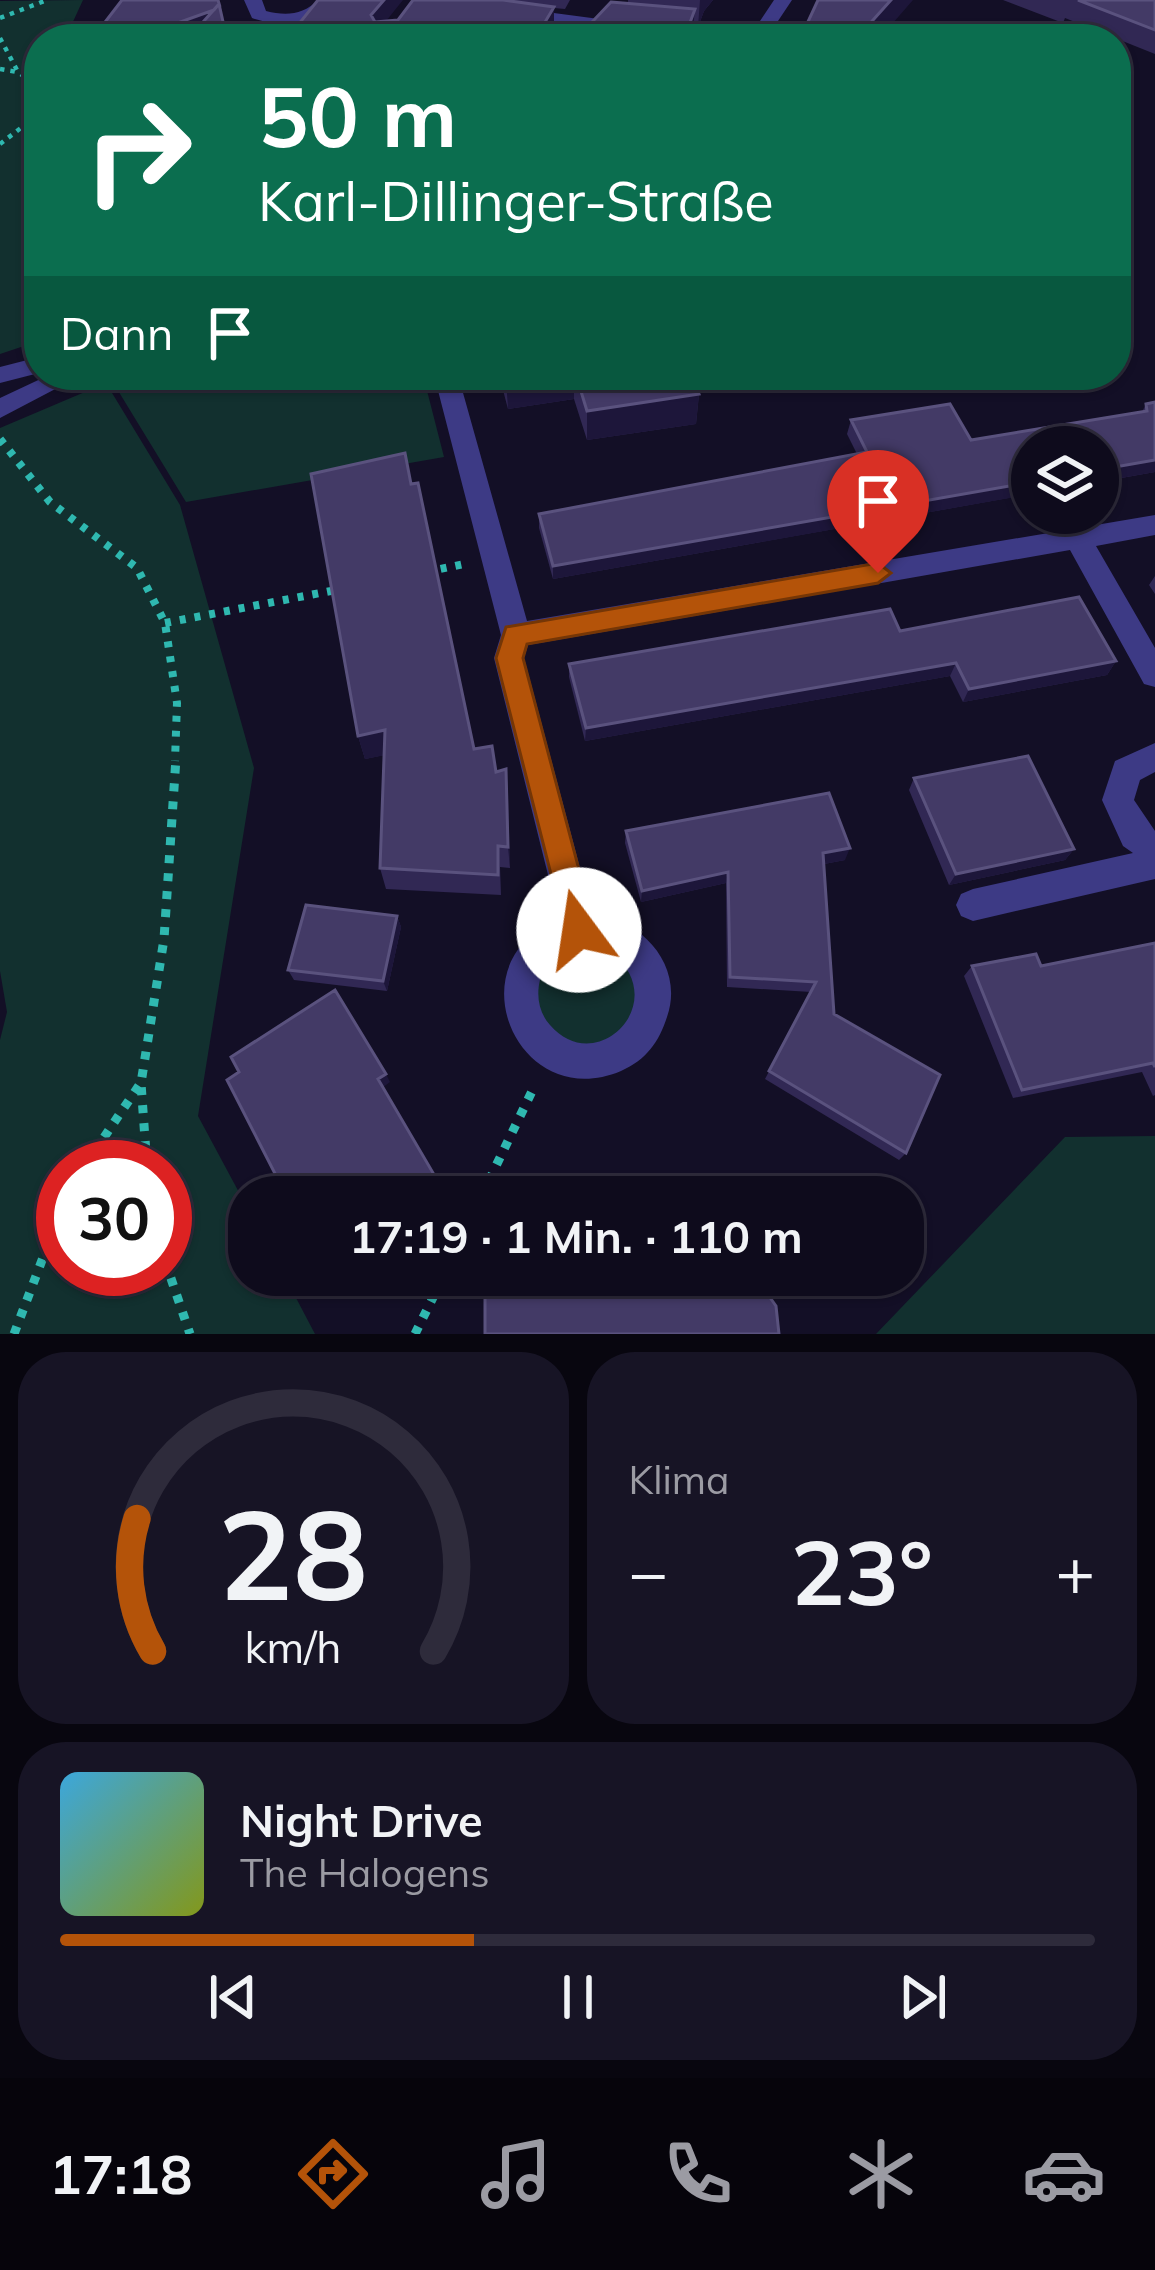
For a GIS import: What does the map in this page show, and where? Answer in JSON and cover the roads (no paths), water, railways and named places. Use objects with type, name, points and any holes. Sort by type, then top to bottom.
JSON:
[{"type":"street","points":[[253,0],[258,14],[291,20],[314,14],[327,0]]},
{"type":"street","points":[[490,9],[598,24]]},
{"type":"street","points":[[0,409],[39,390]]},
{"type":"street","points":[[450,390],[516,635],[509,658],[579,930]]},
{"type":"street","points":[[516,635],[1155,525]]},
{"type":"street","points":[[1077,538],[1155,675]]},
{"type":"street","points":[[1155,757],[1126,771],[1118,800],[1135,836],[1155,851]]},
{"type":"street","points":[[973,904],[1155,864]]},
{"type":"street","points":[[579,930],[621,939],[638,952],[654,992],[652,1014],[642,1034],[604,1059],[581,1061],[551,1051],[526,1025],[520,983],[541,947],[579,930]]}]
